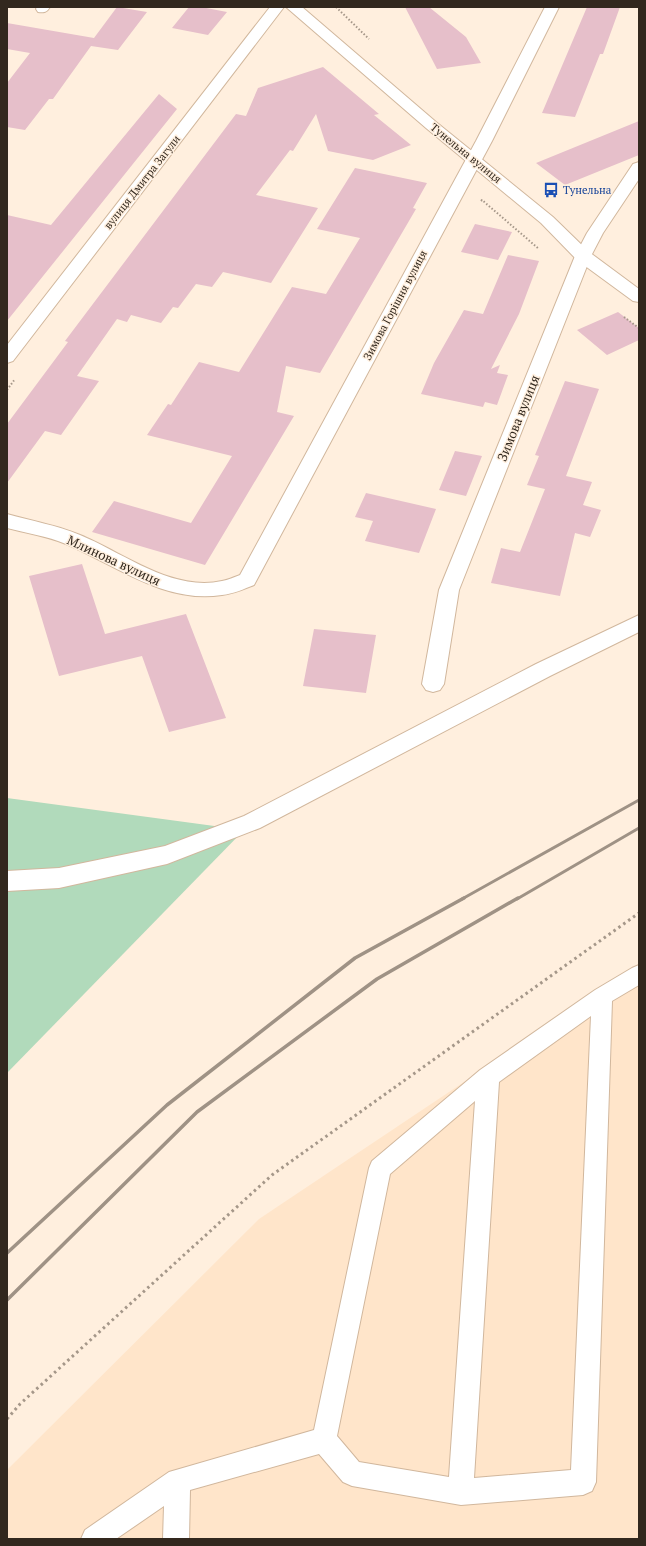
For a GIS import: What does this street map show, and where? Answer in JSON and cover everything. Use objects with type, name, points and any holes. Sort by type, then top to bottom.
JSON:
[{"type":"street","name":"вулиця Дмитра Загули","points":[[7,357],[276,7]]},
{"type":"street","name":"Тунельна вулиця","points":[[293,7],[431,125],[547,220],[583,256],[639,297]]},
{"type":"street","name":"Зимова Горішня вулиця","points":[[223,588],[247,580],[474,159],[552,7]]},
{"type":"street","name":"Зимова вулиця","points":[[433,684],[449,590],[583,256],[595,233],[639,167]]},
{"type":"street","name":"Млинова вулиця","points":[[7,521],[72,539],[166,584],[198,590],[223,588]]},
{"type":"street","points":[[7,881],[59,878],[167,856],[252,822],[543,670],[639,623]]},
{"type":"lane","points":[[324,1440],[380,1168],[488,1078],[602,996],[639,974]]},
{"type":"lane","points":[[324,1440],[352,1473],[461,1492],[583,1482],[602,996]]},
{"type":"lane","points":[[461,1492],[488,1078]]},
{"type":"lane","points":[[94,1539],[178,1481],[324,1440]]},
{"type":"lane","points":[[176,1539],[178,1481]]},
{"type":"path","points":[[336,7],[370,40]]},
{"type":"path","points":[[7,390],[15,379]]},
{"type":"path","points":[[7,1419],[20,1404],[272,1175],[639,913]]},
{"type":"shaded area","points":[[639,965],[639,1539],[7,1539],[7,1470],[259,1219]]},
{"type":"green space","points":[[7,798],[244,830],[7,1073]]},
{"type":"building","points":[[117,7],[147,12],[118,50],[91,46],[53,99],[49,99],[25,130],[7,127],[7,83],[30,53],[7,49],[7,23],[94,38]]},
{"type":"building","points":[[189,7],[201,7],[227,12],[208,35],[172,28]]},
{"type":"building","points":[[405,7],[429,7],[466,37],[481,63],[437,69]]},
{"type":"building","points":[[587,7],[620,7],[603,54],[600,54],[575,117],[542,113]]},
{"type":"building","points":[[323,67],[379,114],[374,115],[411,145],[373,160],[328,151],[316,114],[293,151],[290,150],[256,195],[318,208],[271,283],[223,272],[212,287],[196,284],[178,308],[173,307],[161,323],[131,315],[127,322],[117,319],[77,376],[99,381],[61,435],[45,431],[7,483],[7,424],[68,342],[65,341],[236,114],[246,116],[258,88]]},
{"type":"building","points":[[159,94],[177,109],[7,321],[7,215],[51,225]]},
{"type":"building","points":[[639,121],[639,155],[565,185],[536,163]]},
{"type":"building","points":[[355,168],[427,183],[413,208],[416,209],[320,373],[286,366],[277,412],[294,416],[205,565],[92,532],[114,501],[191,523],[232,456],[147,435],[168,404],[171,405],[199,362],[239,372],[292,287],[326,294],[360,238],[317,229]]},
{"type":"building","points":[[475,224],[512,232],[498,260],[461,252]]},
{"type":"building","points":[[508,255],[539,261],[519,314],[491,369],[500,365],[497,373],[508,375],[497,405],[485,402],[483,407],[421,394],[434,363],[464,310],[483,314]]},
{"type":"building","points":[[618,312],[639,328],[639,340],[607,355],[577,330]]},
{"type":"building","points":[[565,381],[599,389],[566,476],[592,482],[583,505],[601,510],[590,537],[575,533],[560,596],[491,583],[501,548],[520,552],[545,489],[527,485],[539,456],[535,455]]},
{"type":"building","points":[[455,451],[482,456],[466,496],[439,490]]},
{"type":"building","points":[[366,493],[436,509],[419,553],[365,541],[373,521],[355,517]]},
{"type":"building","points":[[82,564],[105,634],[186,614],[226,718],[169,732],[142,656],[59,676],[29,576]]},
{"type":"building","points":[[314,629],[376,635],[366,693],[303,686]]},
{"type":"railway","points":[[462,899],[639,800]]},
{"type":"railway","points":[[517,899],[639,828]]},
{"type":"railway","points":[[7,1253],[167,1105],[355,958],[464,898]]},
{"type":"railway","points":[[7,1300],[197,1112],[377,979],[518,898]]},
{"type":"place","name":"Тунельна","points":[[551,190]]}]
